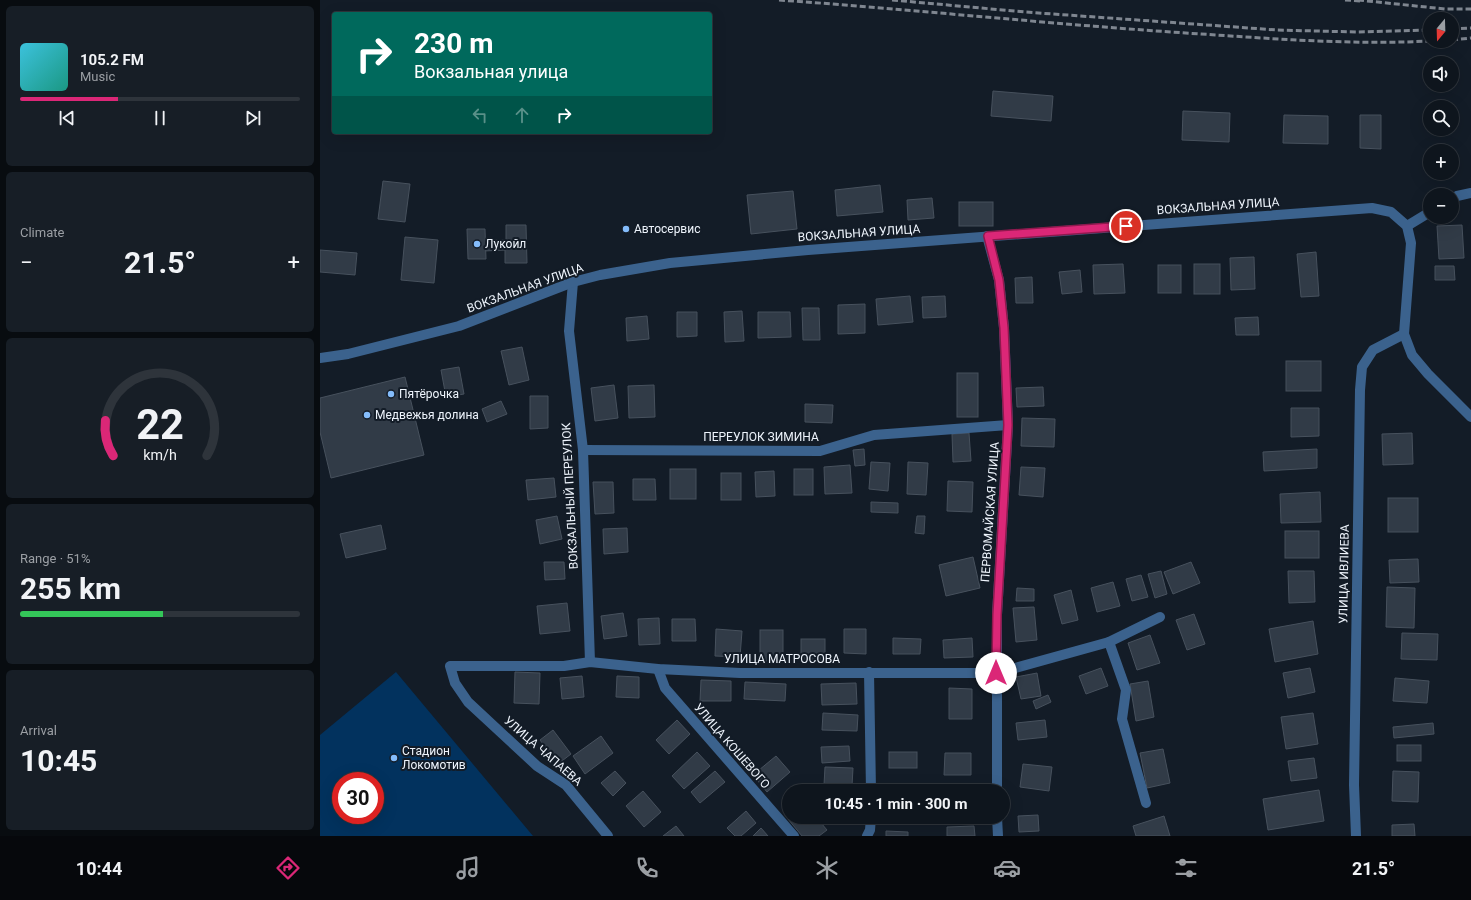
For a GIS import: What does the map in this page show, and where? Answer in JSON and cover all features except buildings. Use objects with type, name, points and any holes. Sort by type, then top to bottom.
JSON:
[{"type":"street","points":[[1459,196],[1471,193]]},
{"type":"street","name":"ВОКЗАЛЬНАЯ УЛИЦА","points":[[320,358],[348,354],[459,326],[573,282],[600,274],[670,263],[808,250],[1372,208],[1392,212],[1407,226]]},
{"type":"street","points":[[1423,216],[1407,226],[1411,243],[1404,334],[1412,355],[1428,374],[1471,417]]},
{"type":"street","name":"ПЕРВОМАЙСКАЯ УЛИЦА","points":[[988,236],[999,280],[1004,328],[1008,425],[997,615],[997,784]]},
{"type":"street","name":"ВОКЗАЛЬНЫЙ ПЕРЕУЛОК","points":[[573,282],[569,331],[583,450],[590,662]]},
{"type":"street","name":"УЛИЦА ИВЛИЕВА","points":[[1356,836],[1354,785],[1360,390],[1362,367],[1373,350],[1404,334]]},
{"type":"street","name":"ПЕРЕУЛОК ЗИМИНА","points":[[583,450],[820,451],[874,435],[1008,425]]},
{"type":"street","name":"УЛИЦА МАТРОСОВА","points":[[450,666],[564,666],[590,662],[740,673],[996,673],[1109,642],[1160,617]]},
{"type":"street","points":[[1109,642],[1126,690],[1122,718],[1146,803]]},
{"type":"street","name":"УЛИЦА ЧАПАЕВА","points":[[450,666],[455,683],[468,702],[537,766],[566,785],[608,836]]},
{"type":"street","name":"УЛИЦА КОШЕВОГО","points":[[658,668],[665,688],[794,836]]},
{"type":"street","points":[[870,672],[871,784]]},
{"type":"street","points":[[867,836],[870,830],[870,824]]},
{"type":"street","points":[[997,824],[998,836]]},
{"type":"shaded area","name":"Стадион Локомотив","points":[[396,672],[533,836],[320,836],[320,735]]},
{"type":"railway","points":[[779,0],[1258,38],[1344,42],[1423,41]]},
{"type":"railway","points":[[892,0],[1025,12],[1277,30],[1356,32],[1423,30]]},
{"type":"railway","points":[[1345,0],[1362,1]]},
{"type":"railway","points":[[1358,0],[1445,9],[1471,9]]},
{"type":"railway","points":[[1459,29],[1471,28]]},
{"type":"railway","points":[[1459,39],[1471,38]]},
{"type":"place","name":"Автосервис","points":[[626,229]]},
{"type":"place","name":"Лукойл","points":[[477,244]]},
{"type":"place","name":"Пятёрочка","points":[[391,394]]},
{"type":"place","name":"Медвежья долина","points":[[367,415]]},
{"type":"place","name":"Стадион Локомотив","points":[[394,758]]},
{"type":"route","points":[[996,673],[997,615],[1008,425],[1004,328],[999,280],[988,236],[1126,226]]}]
